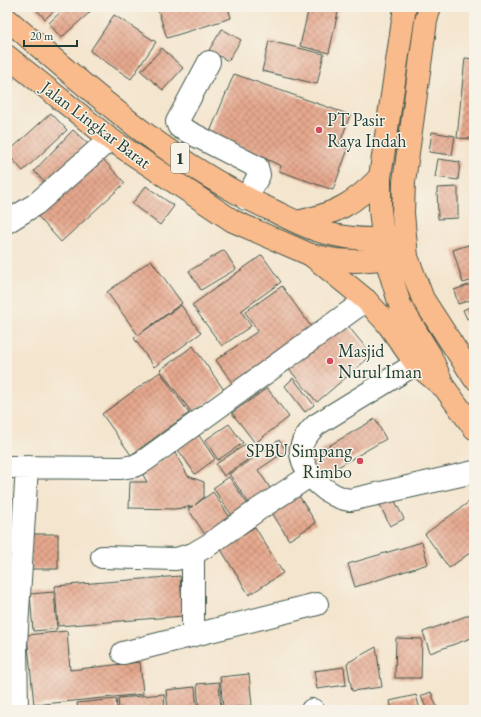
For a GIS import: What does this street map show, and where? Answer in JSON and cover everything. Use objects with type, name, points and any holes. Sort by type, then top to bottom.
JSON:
[{"type":"main road","points":[[405,7],[380,177],[380,210],[395,248],[423,299],[474,378]]},
{"type":"main road","points":[[423,360],[400,305],[395,248],[426,21],[430,7]]},
{"type":"main road","name":"Jalan Lingkar Barat","points":[[7,19],[129,123],[191,166],[246,199],[325,233],[395,248]]},
{"type":"main road","name":"Jalan Lingkar Barat","points":[[7,56],[110,139],[233,221],[311,254],[336,260],[395,248]]},
{"type":"main road","points":[[297,222],[320,217],[345,207],[367,191],[380,177]]},
{"type":"main road","points":[[311,254],[366,300],[423,360],[474,428]]},
{"type":"street","points":[[209,62],[177,122],[179,127],[257,167],[259,175],[246,199]]},
{"type":"street","points":[[7,222],[36,204],[110,139]]},
{"type":"street","points":[[17,710],[12,644],[17,467],[108,468],[134,466],[144,461],[366,300]]},
{"type":"street","points":[[423,360],[316,425],[308,433],[301,450],[301,454],[311,475],[332,495],[350,500],[474,472]]},
{"type":"street","points":[[102,557],[176,559],[193,554],[311,475]]},
{"type":"street","points":[[193,554],[193,635]]},
{"type":"street","points":[[123,653],[317,604]]},
{"type":"building","points":[[34,7],[58,7],[45,19]]},
{"type":"building","points":[[66,7],[86,7],[90,12],[61,38],[49,23]]},
{"type":"building","points":[[157,7],[228,7],[231,18],[167,38]]},
{"type":"building","points":[[309,7],[339,7],[329,53],[300,46]]},
{"type":"building","points":[[114,15],[156,42],[131,79],[90,51]]},
{"type":"building","points":[[222,29],[241,40],[228,61],[209,50]]},
{"type":"building","points":[[269,41],[324,54],[317,84],[262,71]]},
{"type":"building","points":[[162,48],[183,68],[163,90],[141,71]]},
{"type":"building","points":[[465,58],[474,59],[474,139],[457,138]]},
{"type":"building","points":[[7,72],[14,79],[7,86]]},
{"type":"building","points":[[234,74],[350,115],[339,146],[348,149],[333,190],[279,171],[281,166],[210,132]]},
{"type":"building","points":[[51,113],[67,130],[23,171],[7,153]]},
{"type":"building","points":[[73,130],[88,144],[48,186],[34,171]]},
{"type":"building","points":[[432,132],[455,136],[452,155],[429,152]]},
{"type":"building","points":[[97,153],[125,183],[61,242],[34,212]]},
{"type":"building","points":[[438,159],[460,162],[458,180],[435,177]]},
{"type":"building","points":[[146,186],[174,206],[160,225],[132,204]]},
{"type":"building","points":[[458,187],[458,218],[438,219],[437,188]]},
{"type":"building","points":[[474,243],[474,280],[463,283],[453,250]]},
{"type":"building","points":[[224,250],[236,269],[201,290],[189,271]]},
{"type":"building","points":[[262,255],[281,282],[241,311],[251,326],[222,346],[192,305]]},
{"type":"building","points":[[151,260],[182,303],[138,335],[107,292]]},
{"type":"building","points":[[474,283],[474,299],[458,304],[454,290]]},
{"type":"building","points":[[282,286],[314,331],[235,387],[216,360],[258,331],[245,312]]},
{"type":"building","points":[[181,305],[201,333],[154,367],[134,338]]},
{"type":"building","points":[[474,305],[474,316],[467,319],[463,310]]},
{"type":"building","name":"Masjid Nurul Iman","points":[[343,320],[372,355],[317,402],[288,368]]},
{"type":"building","points":[[193,346],[224,390],[192,413],[160,370]]},
{"type":"building","points":[[160,372],[189,413],[131,455],[102,414]]},
{"type":"building","points":[[293,378],[314,405],[305,412],[285,386]]},
{"type":"building","points":[[267,388],[289,417],[255,443],[232,413]]},
{"type":"building","points":[[375,419],[386,439],[319,478],[308,458]]},
{"type":"building","points":[[229,424],[243,443],[218,460],[205,440]]},
{"type":"building","points":[[198,434],[215,459],[195,474],[177,448]]},
{"type":"building","points":[[279,440],[286,451],[258,470],[272,491],[251,506],[229,474]]},
{"type":"building","points":[[246,444],[254,455],[224,476],[216,464]]},
{"type":"building","points":[[175,453],[188,476],[204,482],[204,497],[195,505],[213,492],[231,519],[206,536],[188,509],[193,506],[175,509],[129,508],[130,482],[147,482],[142,473]]},
{"type":"building","points":[[229,477],[249,506],[233,517],[213,488]]},
{"type":"building","points":[[296,491],[316,523],[289,540],[269,508]]},
{"type":"building","points":[[392,495],[404,519],[390,526],[378,501]]},
{"type":"building","points":[[469,502],[474,509],[474,550],[449,568],[425,534]]},
{"type":"building","points":[[255,527],[283,573],[249,595],[220,548]]},
{"type":"building","points":[[31,534],[58,534],[58,569],[31,569]]},
{"type":"building","points":[[422,542],[428,564],[355,587],[348,564]]},
{"type":"building","points":[[180,576],[183,616],[58,626],[55,586]]},
{"type":"building","points":[[54,592],[57,629],[33,631],[30,594]]},
{"type":"building","points":[[474,613],[474,637],[430,653],[423,632]]},
{"type":"building","points":[[67,631],[70,670],[140,662],[143,694],[34,705],[27,635]]},
{"type":"building","points":[[396,638],[422,639],[421,678],[395,678]]},
{"type":"building","points":[[376,647],[382,687],[352,691],[347,663]]},
{"type":"building","points":[[344,667],[346,685],[317,689],[314,671]]},
{"type":"building","points":[[249,674],[252,706],[223,708],[220,677]]},
{"type":"building","points":[[219,682],[221,710],[199,710],[197,684]]},
{"type":"building","points":[[195,687],[197,710],[168,710],[166,690]]},
{"type":"building","points":[[431,692],[438,710],[427,710],[421,696]]},
{"type":"building","points":[[164,694],[165,710],[119,710],[118,698]]},
{"type":"building","points":[[416,695],[420,710],[392,710],[390,701]]},
{"type":"building","points":[[116,699],[117,710],[78,710],[77,703]]},
{"type":"place","name":"PT Pasir Raya Indah","points":[[319,130]]},
{"type":"place","name":"Masjid Nurul Iman","points":[[330,361]]},
{"type":"place","name":"SPBU Simpang Rimbo","points":[[360,461]]}]
